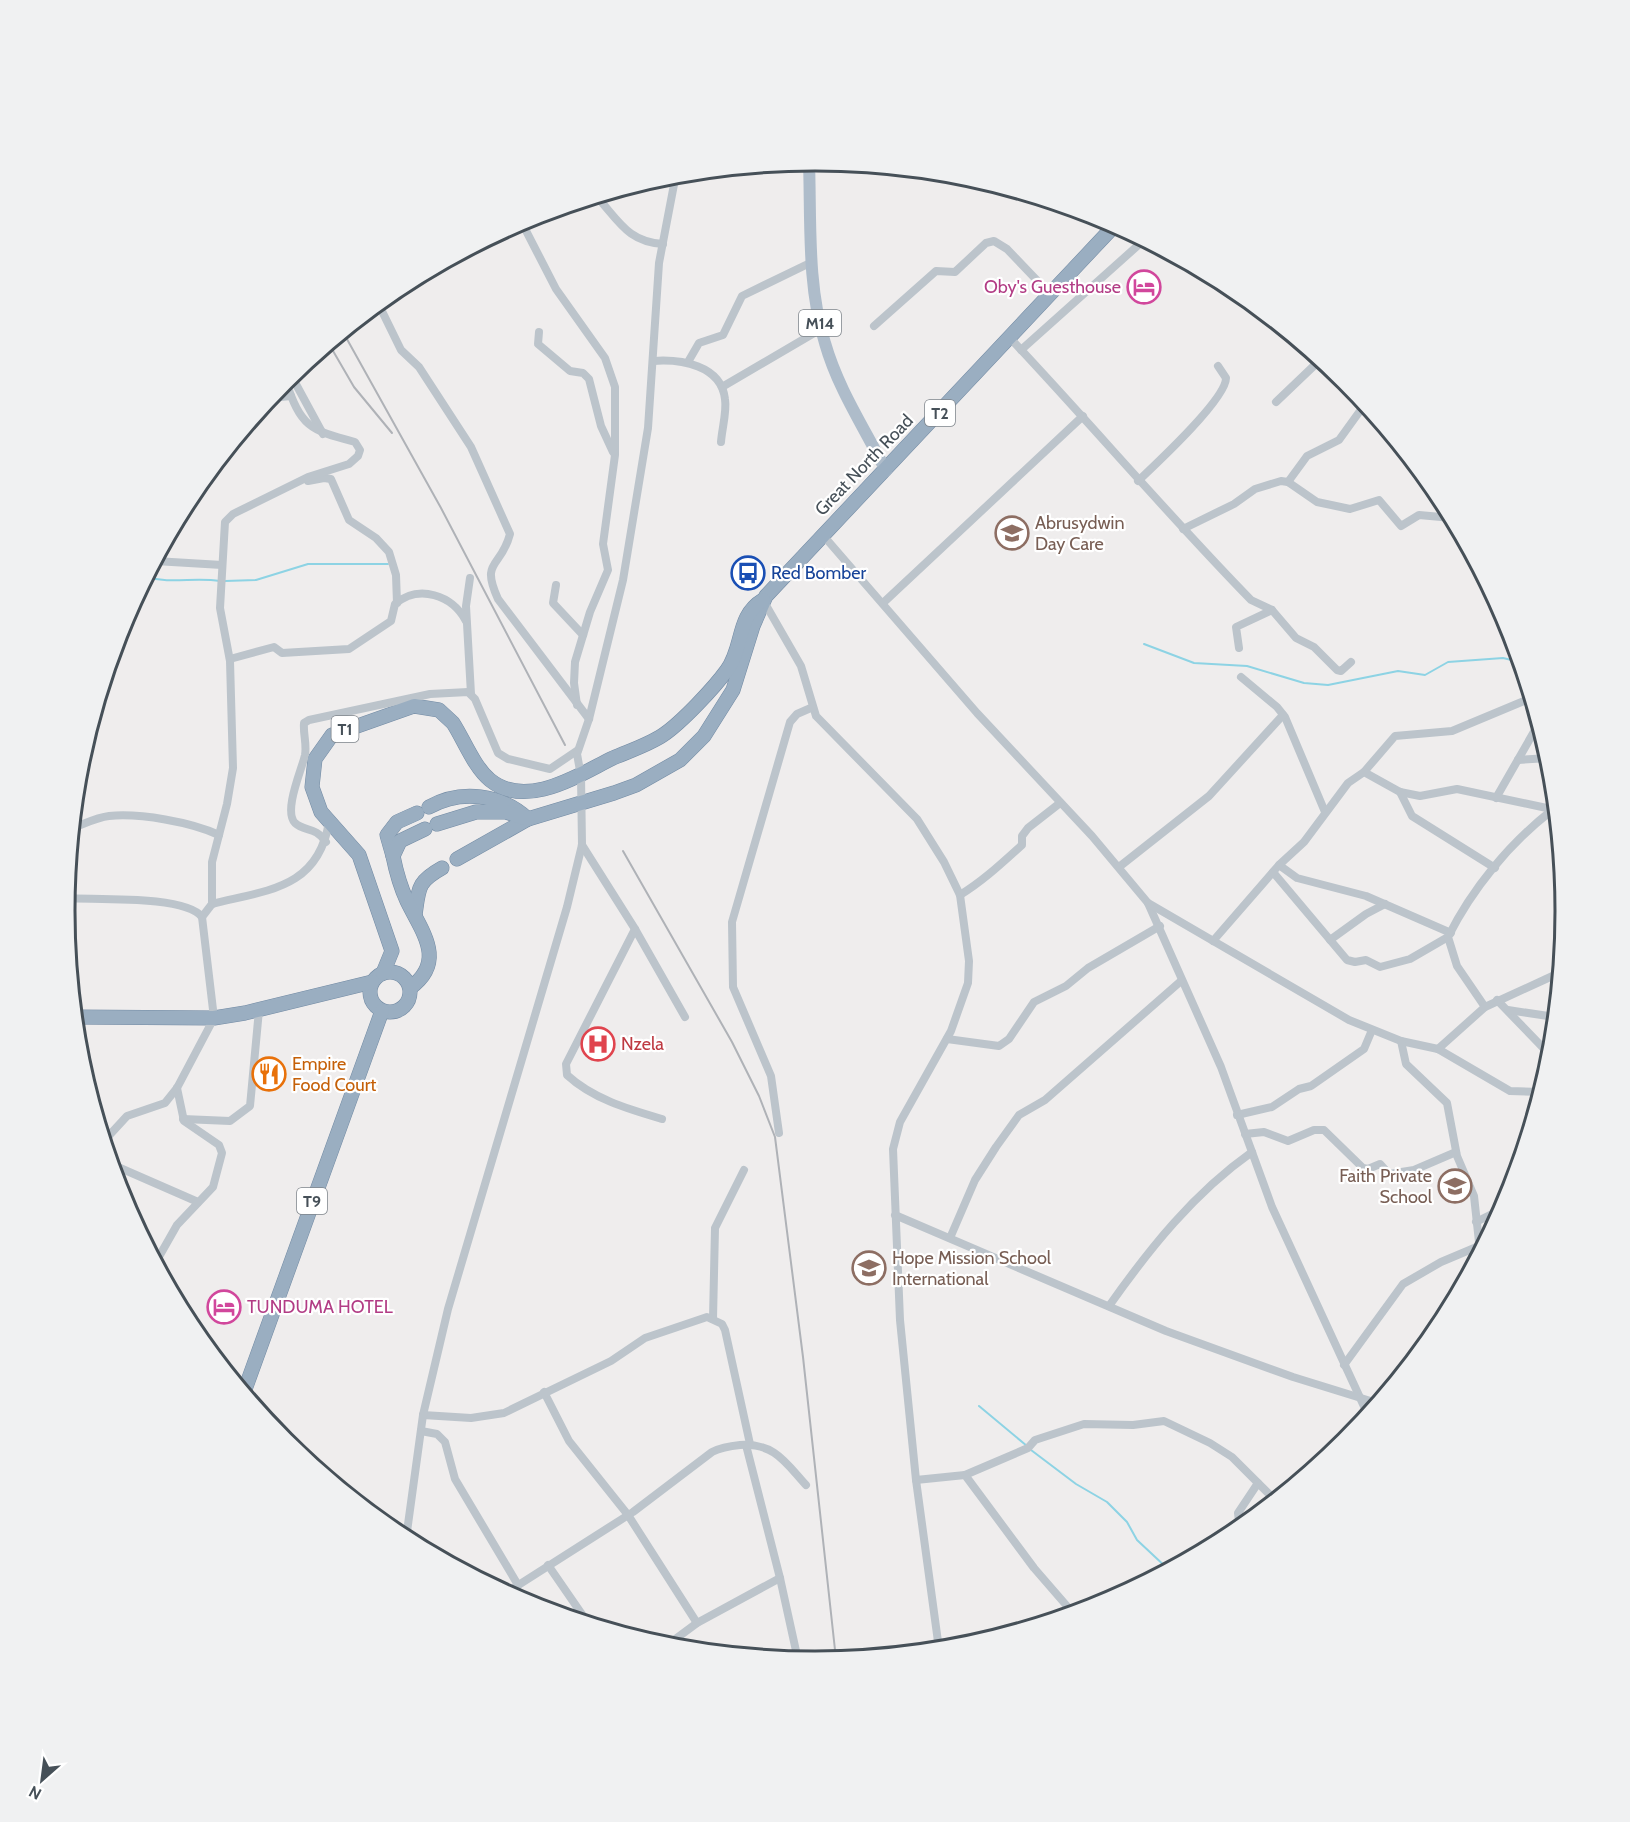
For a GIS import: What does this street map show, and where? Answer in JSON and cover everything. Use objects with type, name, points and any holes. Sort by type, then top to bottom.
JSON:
[{"type":"highway","name":"Great North Road","points":[[580,776],[663,735],[670,728],[730,666],[745,617],[752,606],[763,600],[822,534],[886,471],[1109,232]]},
{"type":"highway","points":[[457,859],[528,819],[636,785],[680,760],[704,736],[734,690],[763,600]]},
{"type":"highway","name":"T1","points":[[382,1011],[371,1001],[369,992],[392,951],[359,855],[321,812],[312,787],[315,759],[332,735],[414,706],[430,707],[447,715],[484,774],[504,788],[519,790],[557,787],[580,776]]},
{"type":"highway","points":[[410,988],[424,974],[430,960],[427,940],[407,901],[387,836],[391,829],[444,799],[481,796],[517,808],[528,819]]},
{"type":"highway","points":[[393,856],[400,841],[431,826],[476,812],[506,812],[528,819]]},
{"type":"highway","points":[[415,915],[420,886],[424,878],[442,868]]},
{"type":"highway","points":[[83,1017],[214,1018],[259,1010],[398,974],[406,979],[410,988],[410,998],[405,1006],[392,1013],[382,1011]]},
{"type":"highway","name":"T9","points":[[247,1384],[382,1011]]},
{"type":"main road","name":"M14","points":[[809,171],[812,262],[821,329],[833,366],[886,471]]},
{"type":"street","points":[[407,1528],[423,1415],[448,1309],[567,907],[582,845],[578,750],[589,719],[623,580],[648,428],[656,298],[674,184]]},
{"type":"street","points":[[602,202],[635,238],[645,243],[663,244]]},
{"type":"street","points":[[525,230],[556,289],[605,358],[616,396],[615,455],[603,544],[607,574],[592,605],[573,674],[577,705]]},
{"type":"street","points":[[874,326],[936,271],[955,272],[986,243],[994,241],[1007,249],[1050,294]]},
{"type":"street","points":[[1021,350],[1138,245]]},
{"type":"street","points":[[688,362],[699,343],[723,335],[742,296],[812,262]]},
{"type":"street","points":[[382,312],[401,350],[417,365],[464,436],[494,494],[510,534],[490,572],[490,581],[498,599],[589,719]]},
{"type":"street","points":[[722,387],[821,329]]},
{"type":"street","points":[[539,332],[538,344],[570,371],[584,374],[589,379],[601,426],[615,455]]},
{"type":"street","points":[[1009,337],[1138,481],[1251,600],[1272,610],[1296,638],[1314,647],[1335,669],[1341,671],[1351,662]]},
{"type":"street","points":[[653,361],[676,359],[688,362],[716,377],[722,387],[726,403],[721,441]]},
{"type":"street","points":[[1138,481],[1194,427],[1223,390],[1226,378],[1218,366]]},
{"type":"street","points":[[1276,402],[1314,366]]},
{"type":"street","points":[[296,384],[323,434]]},
{"type":"street","points":[[202,917],[212,904],[212,862],[232,776],[230,659],[220,608],[224,527],[229,516],[320,472],[349,464],[358,456],[360,450],[356,442],[323,434],[305,422],[289,391]]},
{"type":"street","points":[[284,397],[291,396]]},
{"type":"street","points":[[1288,482],[1307,456],[1339,440],[1360,411]]},
{"type":"street","points":[[883,603],[1083,417]]},
{"type":"street","points":[[230,659],[274,647],[282,653],[349,649],[391,621],[396,603],[396,575],[389,552],[376,538],[349,520],[335,482],[324,478],[295,484]]},
{"type":"street","points":[[1183,529],[1234,504],[1262,486],[1281,481],[1288,482],[1317,502],[1350,509],[1379,500],[1401,526],[1419,515],[1441,517]]},
{"type":"street","points":[[822,534],[1119,867],[1148,903],[1221,1067],[1272,1207],[1294,1250],[1364,1407]]},
{"type":"street","points":[[163,561],[222,564]]},
{"type":"street","points":[[471,578],[466,621],[471,694],[495,748],[508,759],[550,769],[578,750]]},
{"type":"street","points":[[556,585],[553,603],[583,635]]},
{"type":"street","points":[[396,603],[414,594],[442,597],[455,605],[466,621]]},
{"type":"street","points":[[763,600],[801,666],[809,684],[813,708],[821,723],[917,819],[944,862],[960,895],[969,961],[968,983],[947,1039],[908,1106],[894,1138],[900,1320],[916,1480],[938,1641]]},
{"type":"street","points":[[1239,648],[1236,627],[1272,610]]},
{"type":"street","points":[[1242,677],[1283,715],[1325,812]]},
{"type":"street","points":[[326,842],[317,831],[297,824],[293,820],[292,799],[305,755],[304,723],[430,694],[464,691],[471,694]]},
{"type":"street","points":[[1213,941],[1276,868],[1304,842],[1348,783],[1364,772],[1395,736],[1452,730],[1524,701]]},
{"type":"street","points":[[779,1133],[769,1070],[733,987],[732,922],[790,722],[797,714],[813,708]]},
{"type":"street","points":[[1119,867],[1209,796],[1283,715]]},
{"type":"street","points":[[1496,798],[1533,733]]},
{"type":"street","points":[[1518,760],[1539,759]]},
{"type":"street","points":[[1364,772],[1400,792],[1420,796],[1457,789],[1548,810]]},
{"type":"street","points":[[1400,792],[1412,816],[1495,868]]},
{"type":"street","points":[[960,895],[987,878],[993,868],[1022,845],[1022,836],[1028,828],[1060,803]]},
{"type":"street","points":[[1276,868],[1347,960],[1355,962],[1366,960],[1380,967],[1410,959],[1450,935],[1495,868],[1522,834],[1549,815]]},
{"type":"street","points":[[80,825],[113,816],[161,820],[201,828],[219,835]]},
{"type":"street","points":[[212,904],[260,893],[303,874],[314,865],[326,842],[329,822]]},
{"type":"street","points":[[582,845],[635,929],[685,1017]]},
{"type":"street","points":[[1276,868],[1297,878],[1338,887],[1385,904],[1450,935]]},
{"type":"street","points":[[76,898],[170,903],[193,909],[202,917],[214,1018],[177,1088],[163,1105],[127,1116],[110,1135]]},
{"type":"street","points":[[1148,903],[1372,1030],[1401,1041],[1438,1049],[1506,1089],[1533,1091]]},
{"type":"street","points":[[1330,940],[1366,914],[1385,904]]},
{"type":"street","points":[[947,1039],[999,1046],[1009,1039],[1034,1002],[1066,986],[1096,964],[1160,926]]},
{"type":"street","points":[[635,929],[566,1064],[567,1075],[576,1083],[615,1104],[662,1119]]},
{"type":"street","points":[[1450,935],[1458,966],[1485,1007]]},
{"type":"street","points":[[1438,1049],[1485,1007],[1552,976]]},
{"type":"street","points":[[950,1238],[975,1180],[1019,1115],[1045,1100],[1181,981]]},
{"type":"street","points":[[1497,1000],[1542,1047]]},
{"type":"street","points":[[183,1119],[230,1121],[250,1106],[259,1010]]},
{"type":"street","points":[[1508,1010],[1548,1016]]},
{"type":"street","points":[[1237,1115],[1272,1107],[1299,1089],[1311,1086],[1364,1049],[1372,1030]]},
{"type":"street","points":[[1401,1041],[1406,1064],[1445,1101],[1456,1152],[1474,1196],[1479,1239]]},
{"type":"street","points":[[160,1255],[177,1225],[214,1185],[222,1151],[219,1145],[186,1125],[177,1088]]},
{"type":"street","points":[[1245,1134],[1264,1132],[1288,1141],[1314,1130],[1324,1130],[1365,1169],[1380,1164],[1389,1174],[1414,1170],[1456,1152]]},
{"type":"street","points":[[1109,1306],[1150,1251],[1205,1189],[1252,1152]]},
{"type":"street","points":[[121,1169],[198,1202]]},
{"type":"street","points":[[713,1319],[715,1228],[744,1170]]},
{"type":"street","points":[[895,1215],[1166,1331],[1293,1377],[1370,1401]]},
{"type":"street","points":[[1476,1222],[1489,1215]]},
{"type":"street","points":[[1344,1365],[1403,1284],[1441,1262],[1472,1251]]},
{"type":"street","points":[[423,1415],[484,1417],[504,1413],[611,1361],[645,1338],[699,1318],[713,1319],[725,1330],[748,1445],[796,1650]]},
{"type":"street","points":[[544,1392],[569,1441],[628,1515],[697,1623]]},
{"type":"street","points":[[916,1480],[965,1474],[1028,1448],[1035,1440],[1053,1432],[1084,1424],[1133,1425],[1164,1421],[1225,1452],[1269,1494]]},
{"type":"street","points":[[421,1431],[437,1434],[445,1442],[455,1479],[518,1585]]},
{"type":"street","points":[[515,1587],[628,1515],[712,1452],[724,1446],[748,1445],[771,1449],[806,1485]]},
{"type":"street","points":[[965,1474],[1038,1574],[1067,1607]]},
{"type":"street","points":[[1238,1517],[1239,1509],[1258,1483]]},
{"type":"street","points":[[548,1565],[581,1613]]},
{"type":"street","points":[[677,1638],[697,1623],[780,1578]]},
{"type":"waterway","points":[[225,581],[256,580],[308,564],[388,564]]},
{"type":"waterway","points":[[154,579],[220,581]]},
{"type":"waterway","points":[[1144,644],[1194,663],[1247,666],[1304,683],[1328,685],[1398,671],[1425,675],[1448,662],[1503,658],[1511,660]]},
{"type":"waterway","points":[[979,1406],[1027,1446]]},
{"type":"waterway","points":[[1031,1450],[1076,1484],[1107,1502],[1127,1522],[1137,1540],[1163,1564]]},
{"type":"railway","points":[[347,339],[441,508],[565,745]]},
{"type":"railway","points":[[333,350],[354,387],[392,433]]},
{"type":"railway","points":[[623,851],[732,1042],[759,1096],[775,1137],[803,1357],[835,1650]]},
{"type":"place","name":"Oby's Guesthouse","points":[[1144,287]]},
{"type":"place","name":"Abrusydwin Day Care","points":[[1012,533]]},
{"type":"place","name":"Red Bomber","points":[[748,573]]},
{"type":"place","name":"Nzela","points":[[598,1044]]},
{"type":"place","name":"Empire Food Court","points":[[269,1074]]},
{"type":"place","name":"Faith Private School","points":[[1455,1186]]},
{"type":"place","name":"Hope Mission School International","points":[[869,1268]]},
{"type":"place","name":"TUNDUMA HOTEL","points":[[224,1307]]}]
